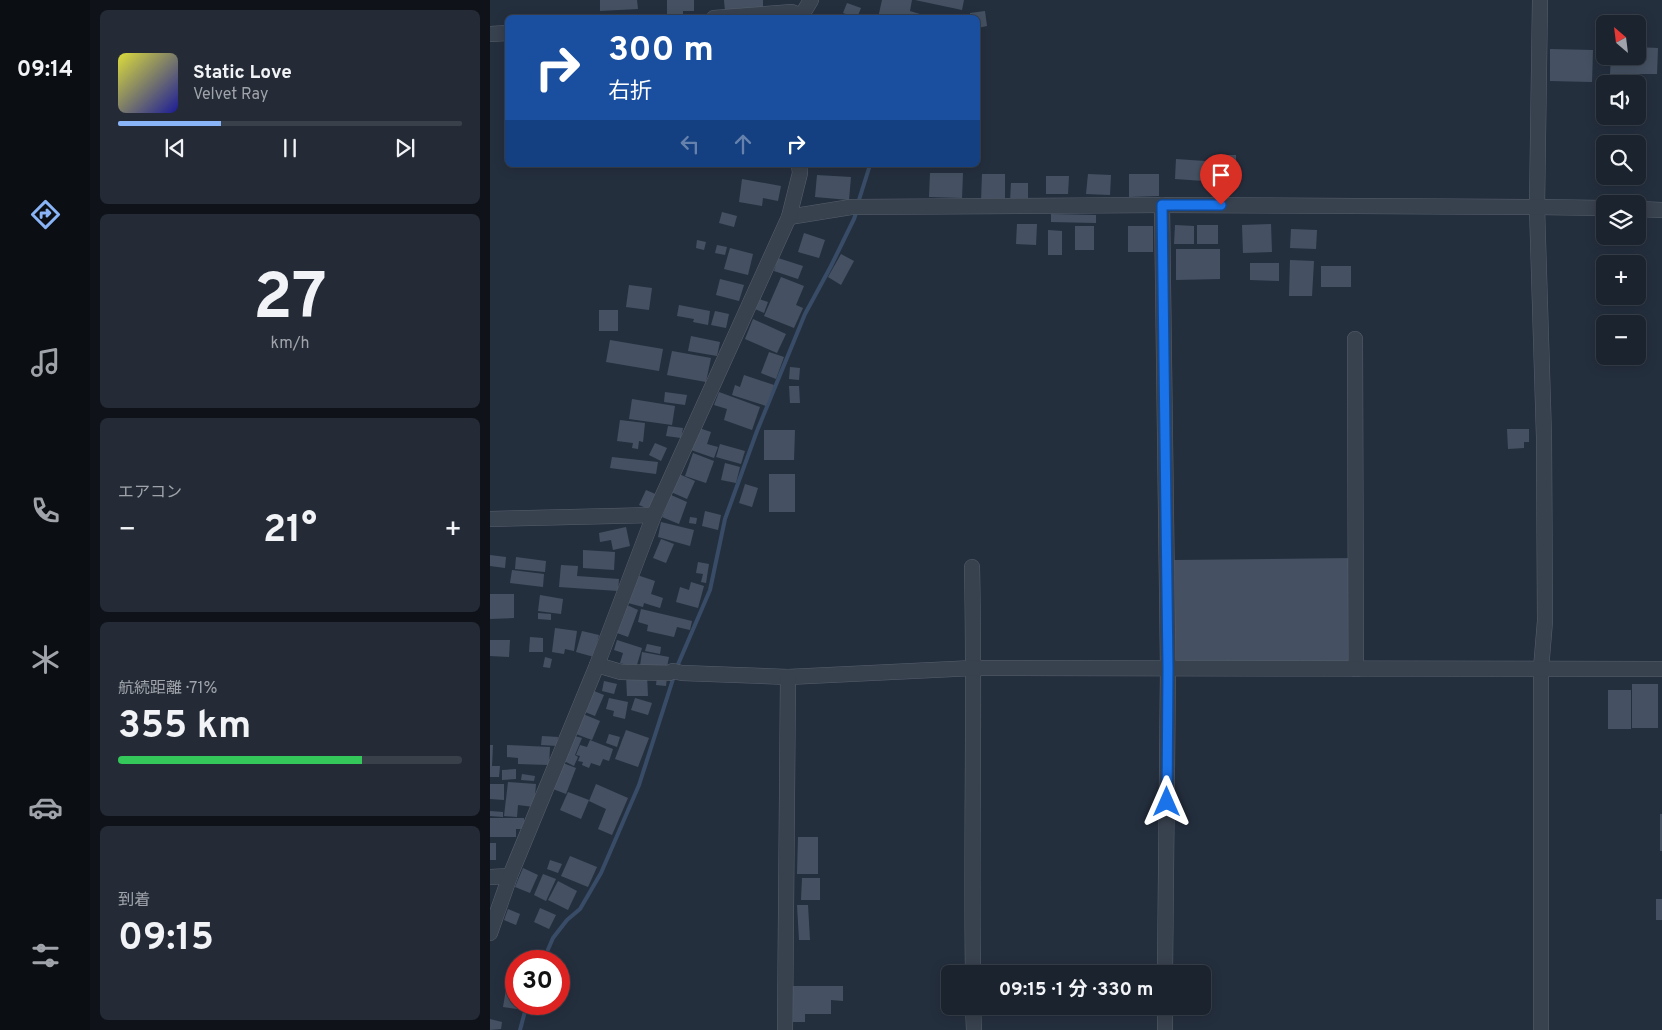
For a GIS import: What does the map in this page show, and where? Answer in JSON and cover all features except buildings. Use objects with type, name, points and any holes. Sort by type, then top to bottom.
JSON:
[{"type":"street","points":[[749,15],[796,11],[811,0]]},
{"type":"street","points":[[1540,0],[1537,206],[1544,437],[1545,621],[1541,669],[1541,1030]]},
{"type":"street","points":[[490,34],[505,33]]},
{"type":"street","points":[[490,932],[510,876],[597,665],[654,515],[789,217],[800,173],[799,167]]},
{"type":"street","points":[[1162,205],[1168,668],[1165,965]]},
{"type":"street","points":[[789,217],[857,207],[1162,205],[1596,208]]},
{"type":"street","points":[[1646,209],[1662,210]]},
{"type":"street","points":[[1356,339],[1356,669]]},
{"type":"street","points":[[490,519],[654,515]]},
{"type":"street","points":[[972,567],[974,668],[972,745],[973,965]]},
{"type":"street","points":[[597,665],[621,672],[677,672],[788,677],[974,668],[1662,669]]},
{"type":"street","points":[[785,1030],[788,677]]},
{"type":"street","points":[[490,877],[510,876]]},
{"type":"street","points":[[973,1015],[974,1030]]},
{"type":"street","points":[[1165,1015],[1165,1030]]},
{"type":"waterway","points":[[858,203],[869,167]]},
{"type":"waterway","points":[[676,669],[710,590],[725,519],[757,431],[805,314],[831,266],[857,210]]},
{"type":"waterway","points":[[548,950],[553,938],[567,920],[580,909],[601,873],[639,785],[674,676]]},
{"type":"waterway","points":[[520,1030],[524,1015]]},
{"type":"route","points":[[1167,802],[1168,668],[1162,205],[1221,205]]}]
